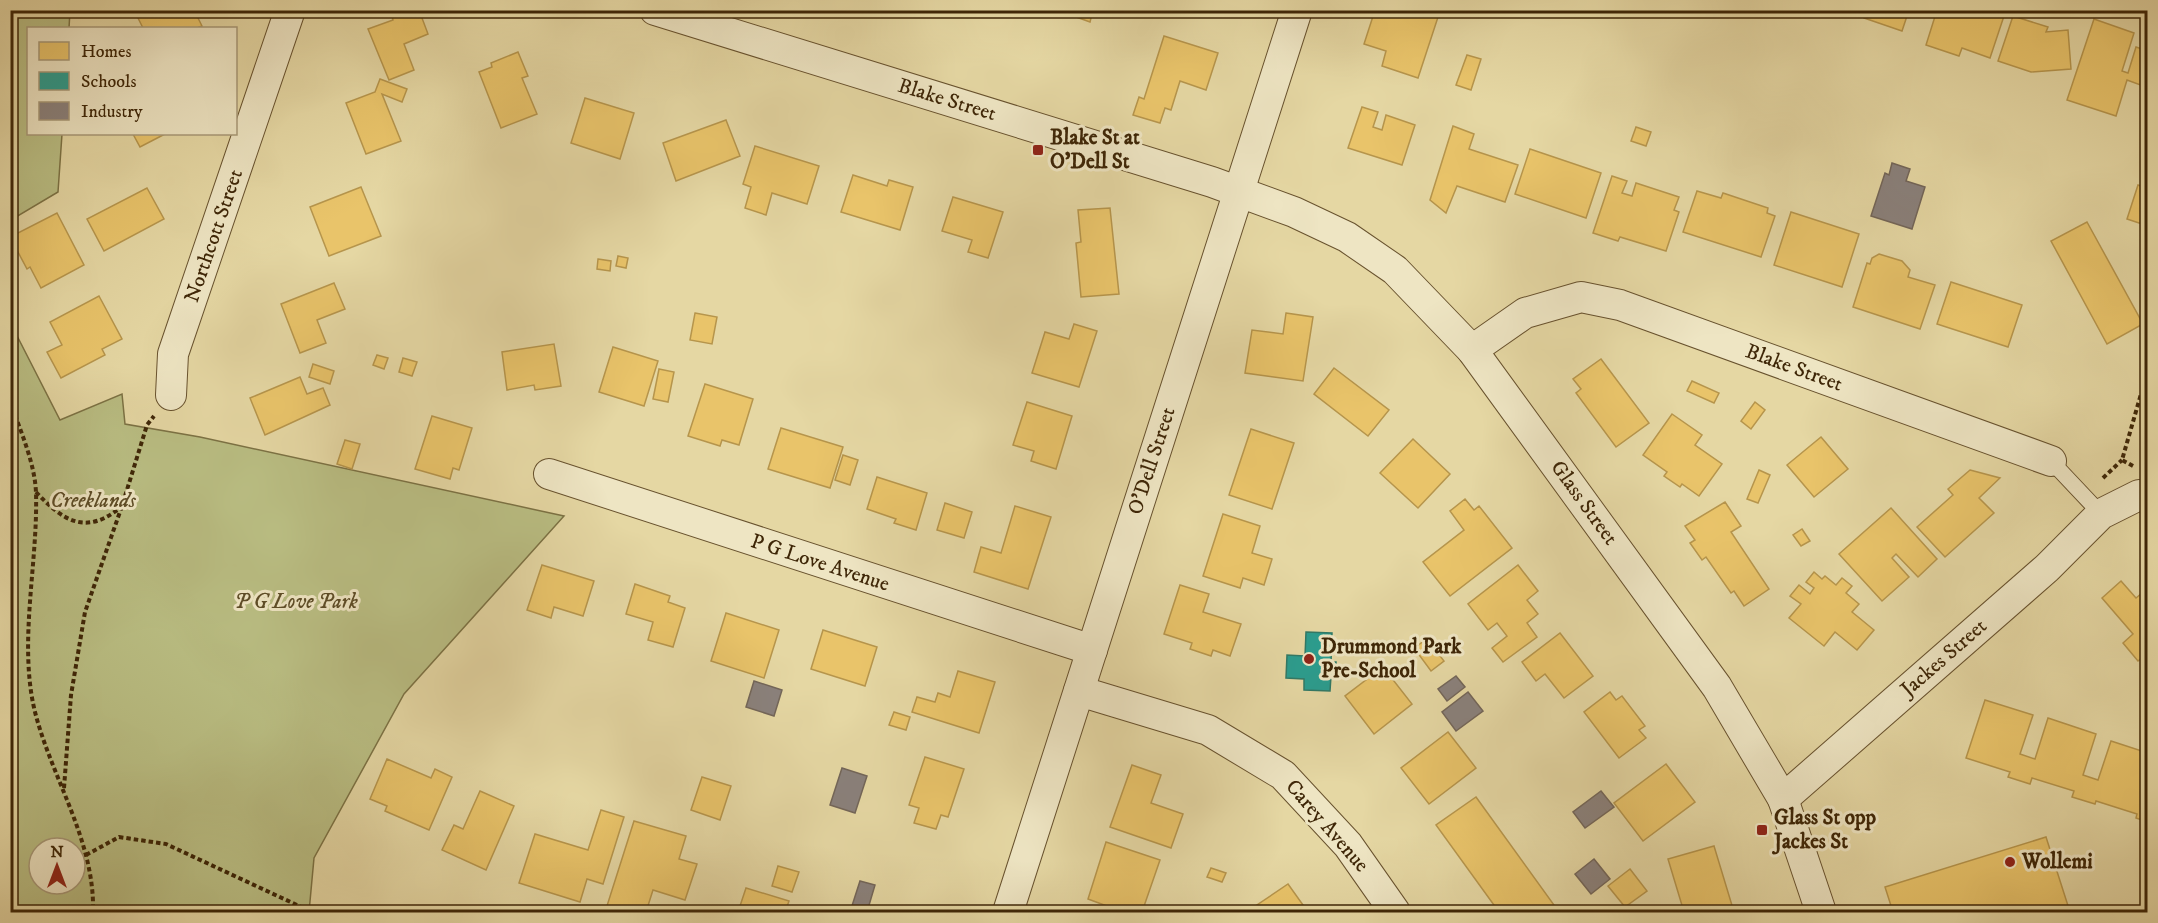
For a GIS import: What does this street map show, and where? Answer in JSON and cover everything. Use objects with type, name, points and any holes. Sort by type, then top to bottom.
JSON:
[{"type":"street","name":"Northcott Street","points":[[171,394],[173,354],[290,10]]},
{"type":"street","name":"Blake Street","points":[[655,10],[1239,192]]},
{"type":"street","name":"O'Dell Street","points":[[1008,912],[1297,10]]},
{"type":"street","name":"Glass Street","points":[[1239,192],[1294,212],[1347,237],[1395,270],[1472,350],[1717,687],[1783,799],[1821,912]]},
{"type":"street","name":"Blake Street","points":[[1472,350],[1525,313],[1581,297],[1620,305],[2052,461]]},
{"type":"street","name":"P G Love Avenue","points":[[549,474],[1092,650]]},
{"type":"street","name":"Jackes Street","points":[[1783,799],[2047,568],[2101,514],[2139,495],[2148,498]]},
{"type":"street","name":"Carey Avenue","points":[[1079,691],[1208,730],[1283,775],[1348,845],[1395,912]]},
{"type":"lane","name":"Blake Street","points":[[2052,461],[2101,514]]},
{"type":"path","points":[[2137,468],[2122,460],[2141,394],[2148,383]]},
{"type":"path","points":[[10,401],[36,491],[29,671],[35,711],[80,836]]},
{"type":"path","points":[[64,789],[71,695],[85,612],[147,425]]},
{"type":"path","points":[[36,491],[58,515],[86,522],[105,520],[122,506]]},
{"type":"path","points":[[87,854],[119,837],[166,844],[312,912]]},
{"type":"path","points":[[87,861],[93,912]]},
{"type":"green space","points":[[10,11],[70,11],[69,27],[27,27],[27,135],[62,135],[58,192],[11,220]]},
{"type":"green space","points":[[11,324],[60,420],[122,394],[125,424],[200,437],[564,516],[404,694],[314,858],[309,912],[11,912]]},
{"type":"building: Homes","points":[[134,10],[194,10],[202,26],[200,27],[142,27]]},
{"type":"building: Homes","points":[[391,10],[419,10],[428,34],[404,44],[414,70],[389,80],[368,29],[393,20]]},
{"type":"building: Homes","points":[[1066,10],[1093,10],[1090,22],[1065,13]]},
{"type":"building: Homes","points":[[1375,10],[1440,11],[1418,78],[1382,66],[1386,51],[1364,44]]},
{"type":"building: Homes","points":[[1866,10],[1909,10],[1902,31],[1864,18]]},
{"type":"building: Homes","points":[[1937,10],[2006,10],[1990,58],[1962,48],[1959,56],[1926,45]]},
{"type":"building: Homes","points":[[2013,16],[2048,27],[2046,32],[2068,30],[2071,69],[2031,72],[1998,61]]},
{"type":"building: Homes","points":[[2094,19],[2134,33],[2122,71],[2128,73],[2136,47],[2148,51],[2146,87],[2127,80],[2116,116],[2067,100]]},
{"type":"building: Homes","points":[[1164,36],[1218,53],[1206,90],[1180,81],[1171,110],[1165,108],[1160,123],[1133,115],[1139,97],[1144,99]]},
{"type":"building: Homes","points":[[518,52],[528,76],[522,78],[537,114],[501,128],[479,72],[492,67],[491,63]]},
{"type":"building: Homes","points":[[1467,55],[1481,59],[1471,90],[1456,85]]},
{"type":"building: Homes","points":[[380,79],[407,89],[402,102],[382,94],[401,141],[366,154],[346,103],[375,92]]},
{"type":"building: Homes","points":[[585,98],[634,113],[620,159],[571,143]]},
{"type":"building: Homes","points":[[1362,107],[1378,112],[1373,127],[1382,130],[1386,115],[1415,125],[1402,165],[1348,148]]},
{"type":"building: Homes","points":[[726,120],[740,156],[676,181],[663,143]]},
{"type":"building: Homes","points":[[1453,126],[1474,134],[1469,149],[1518,165],[1505,202],[1457,186],[1446,213],[1430,200]]},
{"type":"building: Homes","points":[[1636,127],[1651,132],[1646,146],[1631,141]]},
{"type":"building: Homes","points":[[134,135],[163,135],[140,147]]},
{"type":"building: Homes","points":[[755,146],[819,166],[807,204],[772,193],[766,215],[745,208],[751,187],[743,184]]},
{"type":"building: Homes","points":[[1530,149],[1601,173],[1586,218],[1515,194]]},
{"type":"building: Homes","points":[[853,175],[887,186],[889,180],[913,187],[900,230],[841,212]]},
{"type":"building: Homes","points":[[1612,176],[1627,181],[1622,193],[1632,196],[1636,183],[1679,197],[1674,210],[1679,212],[1666,251],[1620,237],[1618,241],[1593,233]]},
{"type":"building: Homes","points":[[2138,185],[2148,188],[2148,226],[2127,219]]},
{"type":"building: Homes","points":[[361,187],[381,236],[329,256],[310,207]]},
{"type":"building: Homes","points":[[147,188],[164,219],[104,251],[87,219]]},
{"type":"building: Homes","points":[[1697,191],[1721,198],[1723,193],[1768,208],[1767,213],[1775,216],[1761,257],[1683,232]]},
{"type":"building: Homes","points":[[953,197],[1003,212],[988,258],[968,252],[972,240],[942,231]]},
{"type":"building: Homes","points":[[1110,208],[1119,294],[1081,297],[1076,243],[1081,242],[1078,210]]},
{"type":"building: Homes","points":[[1791,212],[1859,234],[1842,287],[1774,265]]},
{"type":"building: Homes","points":[[57,213],[84,265],[41,288],[30,267],[27,269],[10,237]]},
{"type":"building: Homes","points":[[2087,222],[2143,324],[2107,344],[2051,241]]},
{"type":"building: Homes","points":[[1879,254],[1902,261],[1910,270],[1908,277],[1935,285],[1920,329],[1853,307],[1867,263],[1870,264],[1872,258]]},
{"type":"building: Homes","points":[[618,256],[628,258],[626,268],[616,266]]},
{"type":"building: Homes","points":[[598,259],[611,261],[610,271],[597,269]]},
{"type":"building: Homes","points":[[1951,282],[2022,305],[2008,347],[1937,324]]},
{"type":"building: Homes","points":[[334,283],[345,309],[317,320],[326,343],[300,353],[281,304]]},
{"type":"building: Homes","points":[[99,296],[122,339],[102,349],[105,355],[61,378],[47,352],[62,345],[50,322]]},
{"type":"building: Homes","points":[[695,313],[717,317],[712,344],[690,340]]},
{"type":"building: Homes","points":[[1286,313],[1313,317],[1303,381],[1245,373],[1252,330],[1283,334]]},
{"type":"building: Homes","points":[[1074,324],[1097,331],[1079,387],[1032,373],[1045,332],[1069,339]]},
{"type":"building: Homes","points":[[554,344],[561,386],[535,390],[534,385],[507,390],[502,352]]},
{"type":"building: Homes","points":[[613,347],[658,361],[644,406],[599,392]]},
{"type":"building: Homes","points":[[377,355],[388,358],[384,369],[373,365]]},
{"type":"building: Homes","points":[[403,358],[417,362],[412,376],[399,372]]},
{"type":"building: Homes","points":[[1601,359],[1649,423],[1616,447],[1576,393],[1581,389],[1573,379]]},
{"type":"building: Homes","points":[[313,364],[334,371],[330,384],[309,377]]},
{"type":"building: Homes","points":[[1334,368],[1389,410],[1368,436],[1314,394]]},
{"type":"building: Homes","points":[[659,369],[674,372],[668,402],[653,399]]},
{"type":"building: Homes","points":[[300,377],[307,394],[323,388],[330,405],[265,435],[250,398]]},
{"type":"building: Homes","points":[[1692,381],[1719,393],[1714,403],[1687,391]]},
{"type":"building: Homes","points":[[705,384],[753,399],[739,445],[722,440],[720,446],[688,436]]},
{"type":"building: Homes","points":[[1027,402],[1072,416],[1056,469],[1031,461],[1034,451],[1013,445]]},
{"type":"building: Homes","points":[[1755,402],[1765,410],[1751,429],[1741,421]]},
{"type":"building: Homes","points":[[1672,414],[1702,435],[1695,445],[1722,464],[1699,496],[1682,484],[1680,487],[1664,476],[1667,472],[1643,455]]},
{"type":"building: Homes","points":[[432,416],[472,428],[459,470],[453,468],[450,479],[415,469]]},
{"type":"building: Homes","points":[[781,428],[843,447],[830,488],[768,469]]},
{"type":"building: Homes","points":[[1251,429],[1294,443],[1272,509],[1229,495]]},
{"type":"building: Homes","points":[[1821,437],[1848,469],[1814,497],[1787,465]]},
{"type":"building: Homes","points":[[1413,439],[1450,474],[1418,508],[1380,473]]},
{"type":"building: Homes","points":[[345,440],[360,444],[352,469],[337,464]]},
{"type":"building: Homes","points":[[843,455],[858,460],[850,485],[835,480]]},
{"type":"building: Homes","points":[[1759,470],[1770,475],[1758,503],[1747,499]]},
{"type":"building: Homes","points":[[1970,470],[2000,478],[1979,498],[1994,513],[1945,557],[1917,527],[1953,495],[1948,489]]},
{"type":"building: Homes","points":[[877,477],[927,493],[916,530],[894,523],[896,519],[867,509]]},
{"type":"building: Homes","points":[[1465,499],[1474,510],[1479,506],[1512,548],[1450,596],[1423,562],[1464,530],[1450,511]]},
{"type":"building: Homes","points":[[1725,502],[1741,526],[1731,532],[1769,589],[1744,606],[1734,591],[1731,593],[1706,557],[1702,560],[1690,543],[1695,540],[1685,526]]},
{"type":"building: Homes","points":[[945,503],[972,512],[964,538],[937,530]]},
{"type":"building: Homes","points":[[1015,506],[1051,517],[1028,589],[974,572],[981,547],[1001,553]]},
{"type":"building: Homes","points":[[1891,508],[1937,559],[1918,577],[1896,554],[1892,558],[1909,577],[1882,601],[1839,554]]},
{"type":"building: Homes","points":[[1223,514],[1260,526],[1252,553],[1272,559],[1264,585],[1243,578],[1240,588],[1203,576]]},
{"type":"building: Homes","points":[[1802,529],[1810,541],[1801,546],[1793,535]]},
{"type":"building: Homes","points":[[542,565],[594,581],[583,616],[554,607],[551,618],[527,610]]},
{"type":"building: Homes","points":[[1518,565],[1538,591],[1527,600],[1538,614],[1527,623],[1537,637],[1503,662],[1492,648],[1507,636],[1497,623],[1488,630],[1468,604]]},
{"type":"building: Homes","points":[[1814,572],[1822,579],[1825,576],[1836,585],[1842,578],[1852,586],[1846,593],[1859,604],[1852,612],[1874,630],[1857,650],[1835,632],[1824,646],[1789,618],[1801,604],[1790,596],[1799,585],[1810,594],[1814,588],[1806,582]]},
{"type":"building: Homes","points":[[2121,581],[2136,598],[2148,588],[2148,653],[2138,661],[2123,643],[2133,634],[2102,598]]},
{"type":"building: Homes","points":[[635,584],[670,596],[668,602],[685,608],[673,647],[648,640],[653,622],[626,614]]},
{"type":"building: Homes","points":[[1180,585],[1209,594],[1203,612],[1241,624],[1230,656],[1213,650],[1211,656],[1190,649],[1192,643],[1164,634]]},
{"type":"building: Homes","points":[[726,613],[779,630],[764,678],[711,661]]},
{"type":"building: Homes","points":[[823,630],[877,647],[865,686],[811,669]]},
{"type":"building: Homes","points":[[1560,633],[1593,676],[1564,698],[1545,674],[1536,681],[1522,662]]},
{"type":"building: Homes","points":[[1427,639],[1444,661],[1431,671],[1414,648]]},
{"type":"building: Homes","points":[[1383,667],[1412,704],[1374,734],[1345,696]]},
{"type":"building: Homes","points":[[958,671],[995,682],[979,733],[912,712],[917,697],[935,702],[938,693],[950,697]]},
{"type":"building: Homes","points":[[1610,692],[1616,700],[1622,696],[1645,726],[1639,730],[1646,738],[1619,758],[1584,712]]},
{"type":"building: Homes","points":[[1985,700],[2033,715],[2020,754],[2035,759],[2048,718],[2096,734],[2083,775],[2098,780],[2111,741],[2148,753],[2148,822],[2136,818],[2137,814],[2096,801],[2095,804],[2072,797],[2074,791],[2032,778],[2030,784],[2008,777],[2010,772],[1966,758]]},
{"type":"building: Homes","points":[[894,712],[910,717],[906,730],[889,725]]},
{"type":"building: Homes","points":[[1448,732],[1476,768],[1429,804],[1401,768]]},
{"type":"building: Homes","points":[[925,757],[964,769],[948,817],[941,815],[936,829],[914,823],[919,808],[909,805]]},
{"type":"building: Homes","points":[[387,759],[431,778],[435,769],[452,777],[429,830],[385,811],[387,806],[370,799]]},
{"type":"building: Homes","points":[[1666,764],[1695,802],[1643,841],[1614,803]]},
{"type":"building: Homes","points":[[1132,765],[1161,775],[1151,803],[1183,814],[1171,848],[1110,827]]},
{"type":"building: Homes","points":[[702,777],[731,786],[720,820],[691,810]]},
{"type":"building: Homes","points":[[480,791],[514,806],[486,870],[442,850],[454,825],[463,829]]},
{"type":"building: Homes","points":[[1476,797],[1554,905],[1544,912],[1499,912],[1436,825]]},
{"type":"building: Homes","points":[[601,810],[624,817],[603,884],[587,879],[580,902],[519,883],[535,834],[588,850]]},
{"type":"building: Homes","points":[[634,821],[686,836],[679,859],[697,864],[685,900],[653,890],[646,912],[616,912],[606,909]]},
{"type":"building: Homes","name":"Wollemi","points":[[2046,837],[2070,912],[1893,912],[1885,887]]},
{"type":"building: Homes","points":[[1106,842],[1160,860],[1142,912],[1123,912],[1088,899]]},
{"type":"building: Homes","points":[[1714,846],[1734,912],[1684,912],[1668,859]]},
{"type":"building: Homes","points":[[778,866],[799,872],[792,892],[772,886]]},
{"type":"building: Homes","points":[[1211,868],[1226,873],[1222,882],[1207,877]]},
{"type":"building: Homes","points":[[1630,869],[1647,891],[1625,907],[1608,886]]},
{"type":"building: Homes","points":[[1288,884],[1308,912],[1258,912],[1254,907]]},
{"type":"building: Homes","points":[[746,888],[789,901],[785,912],[738,912]]},
{"type":"building: Schools","name":"Drummond Park Pre-School","points":[[1306,632],[1332,633],[1331,662],[1336,662],[1336,676],[1331,676],[1330,691],[1304,690],[1304,679],[1286,678],[1287,655],[1305,656]]},
{"type":"building: Industry","points":[[1892,163],[1910,169],[1906,181],[1925,187],[1912,229],[1871,216],[1885,173],[1889,175]]},
{"type":"building: Industry","points":[[1456,676],[1465,687],[1447,701],[1438,689]]},
{"type":"building: Industry","points":[[754,681],[782,690],[774,716],[746,707]]},
{"type":"building: Industry","points":[[1468,692],[1483,711],[1456,731],[1442,712]]},
{"type":"building: Industry","points":[[842,768],[867,776],[855,813],[830,805]]},
{"type":"building: Industry","points":[[1601,791],[1614,807],[1585,828],[1573,812]]},
{"type":"building: Industry","points":[[1594,859],[1610,879],[1591,894],[1575,874]]},
{"type":"building: Industry","points":[[860,881],[875,885],[867,912],[850,912]]},
{"type":"place","name":"Blake St at O'Dell St","points":[[1038,150]]},
{"type":"place","name":"Drummond Park Pre-School","points":[[1309,659]]},
{"type":"place","name":"Glass St opp Jackes St","points":[[1762,830]]},
{"type":"place","name":"Wollemi","points":[[2010,862]]},
{"type":"park label","name":"Creeklands","points":[[93,501]]},
{"type":"park label","name":"P G Love Park","points":[[296,602]]}]
